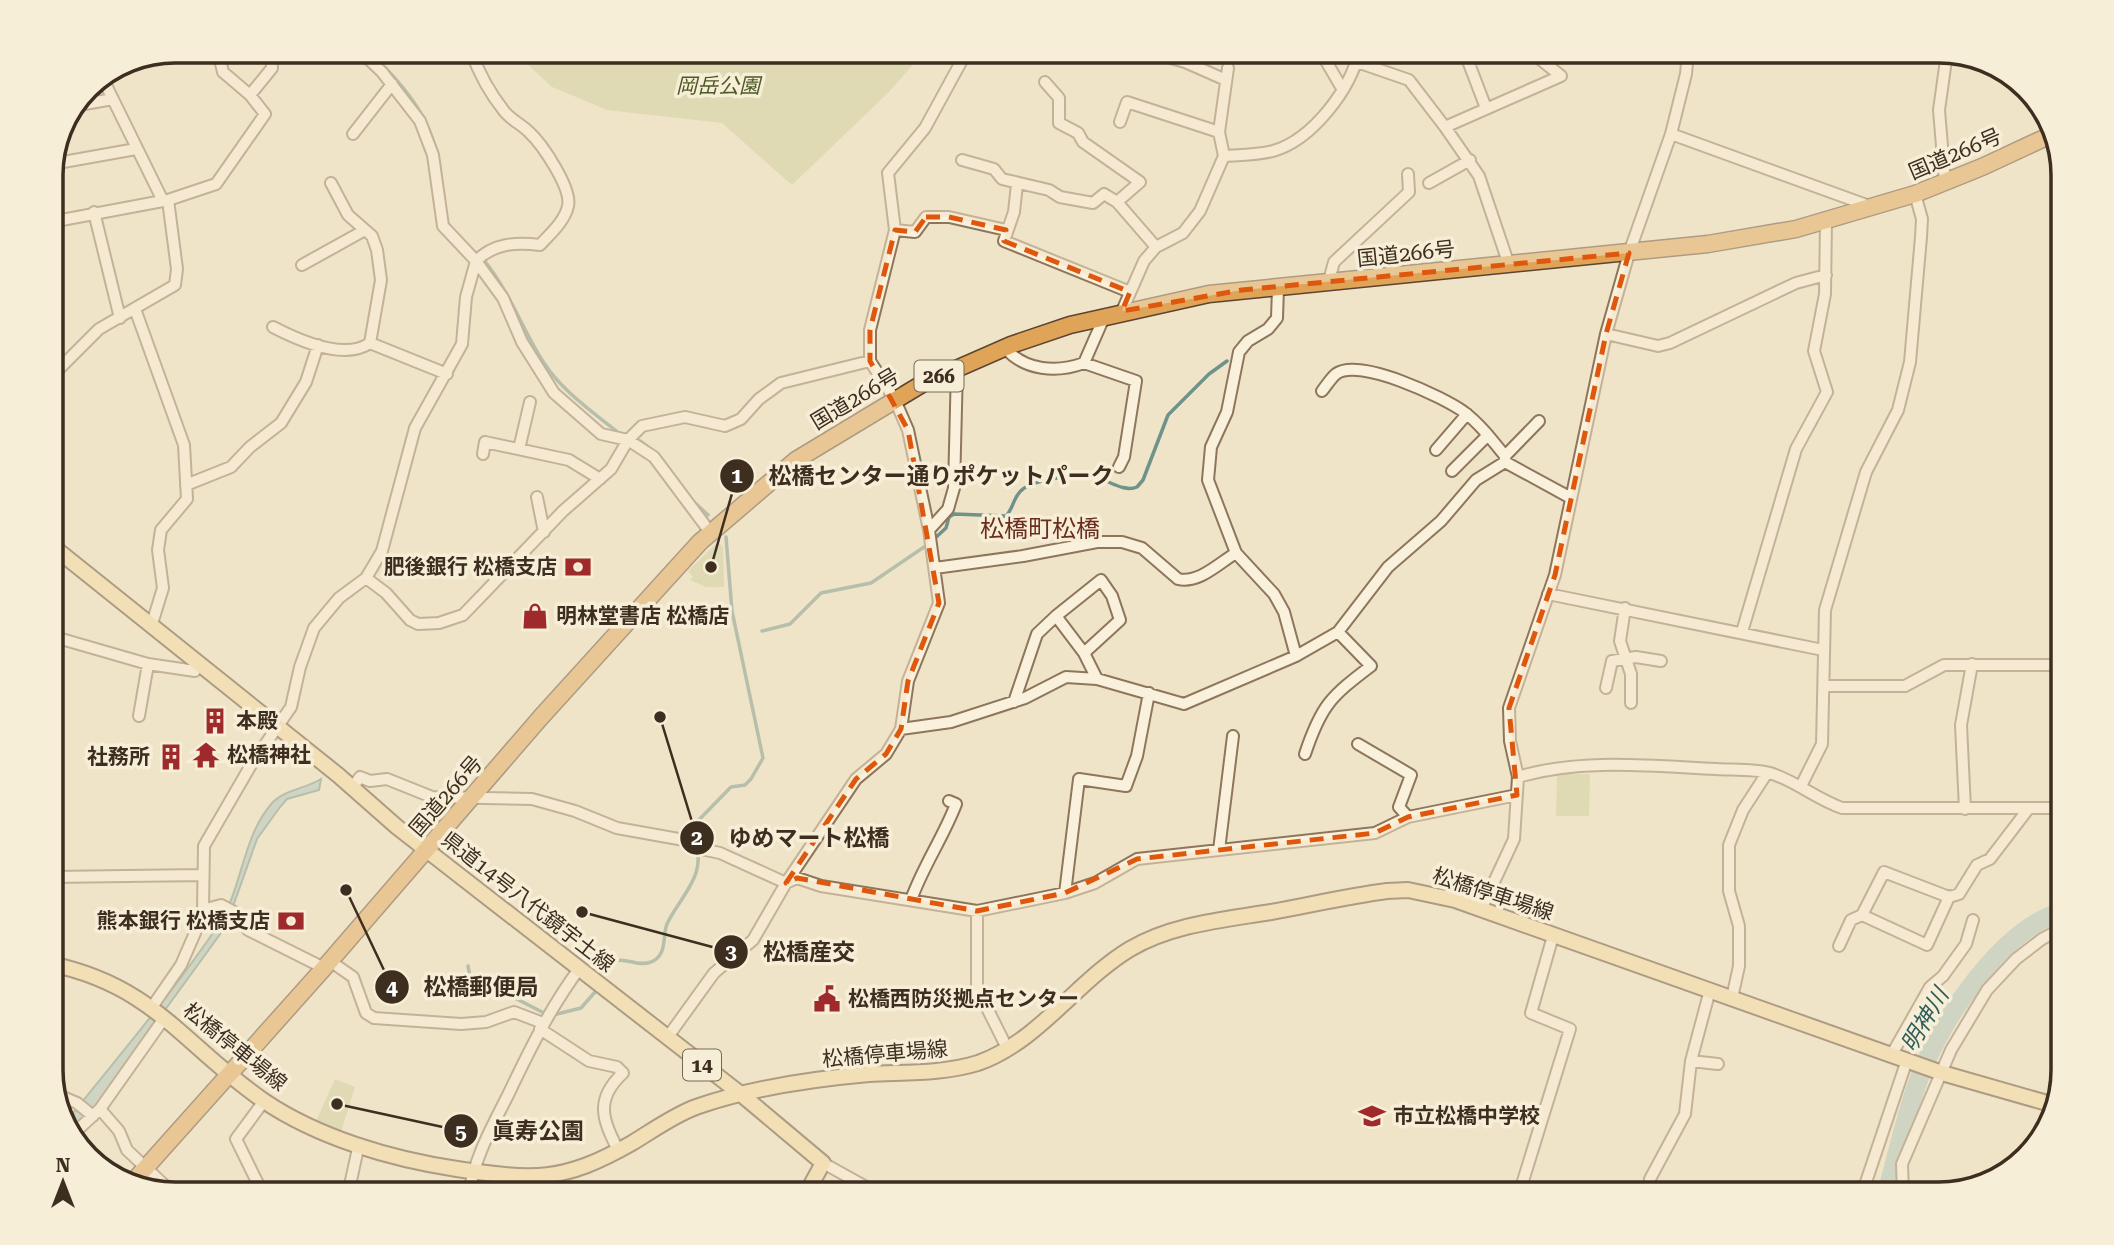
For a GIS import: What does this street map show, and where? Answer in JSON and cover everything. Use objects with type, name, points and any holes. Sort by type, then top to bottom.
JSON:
[{"type":"highway","name":"国道266号","points":[[139,1175],[672,571],[710,532],[796,460],[895,400],[957,367],[1005,348],[1122,311],[1209,294],[1629,253],[1708,244],[1796,229],[1915,194],[2044,138]]},
{"type":"main road","name":"県道14号八代鏡宇土線","points":[[63,555],[427,850],[742,1095],[823,1163]]},
{"type":"main road","name":"松橋停車場線","points":[[63,967],[103,979],[158,1011],[228,1074],[264,1101],[307,1125],[423,1163],[544,1178],[591,1165],[692,1108],[834,1077],[953,1070],[983,1061],[1007,1048],[1128,950],[1182,927],[1387,891],[1428,893],[1481,910],[1938,1072],[2046,1103]]},
{"type":"main road","points":[[813,1182],[823,1163]]},
{"type":"street","points":[[63,219],[165,201],[211,187],[224,175],[263,119],[263,109],[223,72],[221,63]]},
{"type":"street","points":[[250,95],[272,68],[272,63]]},
{"type":"street","points":[[372,63],[392,84],[427,133],[433,155],[443,226],[452,239],[476,261],[503,298],[522,342],[554,393],[601,434],[628,440],[654,457],[710,532]]},
{"type":"street","points":[[79,1127],[94,1112],[158,1011],[181,965],[203,910],[204,846],[251,765],[293,701],[300,667],[314,628],[339,598],[366,578],[385,540],[415,428],[463,344],[466,297],[476,261],[484,253],[500,246],[520,243],[540,245],[560,222],[568,205],[567,188],[556,169],[530,132],[506,114],[486,87],[476,63]]},
{"type":"street","points":[[667,1038],[714,973],[753,940],[786,883],[856,779],[886,754],[901,729],[908,681],[939,603],[935,568],[908,430],[895,400],[870,361],[870,330],[895,230],[888,173],[925,128],[960,63]]},
{"type":"street","points":[[1187,63],[1226,80]]},
{"type":"street","points":[[1327,63],[1343,90]]},
{"type":"street","points":[[1224,156],[1274,150],[1310,128],[1338,100],[1355,63]]},
{"type":"street","points":[[1371,63],[1409,80],[1469,160],[1483,186],[1509,265]]},
{"type":"street","points":[[1469,63],[1486,108]]},
{"type":"street","points":[[1445,127],[1561,76],[1545,63]]},
{"type":"street","points":[[1481,910],[1514,839],[1518,777],[1510,741],[1509,708],[1548,594],[1606,334],[1629,253],[1671,134],[1687,63]]},
{"type":"street","points":[[1945,182],[1939,110],[1946,63]]},
{"type":"street","points":[[1122,311],[1144,261],[1156,247],[1183,233],[1200,211],[1224,156],[1219,132],[1228,68]]},
{"type":"street","points":[[1045,82],[1059,99],[1059,123],[1078,133],[1083,142],[1140,182],[1116,202]]},
{"type":"street","points":[[353,134],[392,84]]},
{"type":"street","points":[[63,364],[91,335],[175,285],[177,281],[165,201],[136,149],[107,87]]},
{"type":"street","points":[[90,103],[113,99]]},
{"type":"street","points":[[1120,122],[1127,102],[1219,132]]},
{"type":"street","points":[[1671,134],[1872,207]]},
{"type":"street","points":[[64,162],[136,149]]},
{"type":"street","points":[[962,160],[994,169],[1002,179],[1049,190],[1060,197],[1094,203],[1104,194],[1116,202],[1156,247]]},
{"type":"street","points":[[1429,183],[1469,160]]},
{"type":"street","points":[[1328,284],[1334,262],[1409,192],[1408,174]]},
{"type":"street","points":[[331,183],[348,215],[372,236],[377,250],[380,280],[370,343]]},
{"type":"street","points":[[1017,184],[1014,212],[1004,241],[1130,292]]},
{"type":"street","points":[[1801,786],[1822,744],[1825,610],[1867,472],[1898,410],[1910,362],[1922,237],[1922,219],[1915,194]]},
{"type":"street","points":[[94,212],[120,317]]},
{"type":"street","points":[[895,230],[915,232],[926,217],[949,217],[1006,230]]},
{"type":"street","points":[[1742,632],[1796,449],[1827,392],[1814,351],[1826,275],[1826,220]]},
{"type":"street","points":[[302,265],[365,230]]},
{"type":"street","points":[[1606,334],[1658,346],[1670,343],[1796,283],[1826,275]]},
{"type":"street","points":[[1278,288],[1277,318],[1268,329],[1248,341],[1239,352],[1232,392],[1211,447],[1208,480],[1216,508],[1236,553],[1274,594],[1284,612],[1296,656]]},
{"type":"street","points":[[135,309],[184,445],[185,505],[161,530],[158,550],[163,588],[151,627]]},
{"type":"street","points":[[1084,363],[1105,315]]},
{"type":"street","points":[[273,327],[318,345],[354,349],[370,343],[447,374]]},
{"type":"street","points":[[186,485],[232,467],[250,447],[281,424],[306,382],[318,345]]},
{"type":"street","points":[[1005,348],[1020,362],[1032,366],[1067,369],[1084,363],[1136,381],[1124,457],[1119,467]]},
{"type":"street","points":[[366,578],[386,593],[410,620],[418,624],[439,623],[470,610],[544,531],[618,461],[628,440],[642,426],[670,419],[693,418],[725,426],[741,419],[759,399],[781,383],[870,361]]},
{"type":"street","points":[[929,539],[948,509],[954,488],[957,367]]},
{"type":"street","points":[[1322,391],[1337,373],[1350,369],[1395,380],[1444,400],[1467,414],[1488,435],[1505,459],[1571,498]]},
{"type":"street","points":[[519,449],[530,402]]},
{"type":"street","points":[[1436,450],[1467,414]]},
{"type":"street","points":[[901,729],[951,722],[1014,702],[1066,677],[1097,678],[1184,704],[1296,656],[1338,632],[1388,567],[1441,521],[1476,480],[1505,459],[1539,421]]},
{"type":"street","points":[[1452,471],[1488,435]]},
{"type":"street","points":[[485,443],[573,462],[600,480]]},
{"type":"street","points":[[537,498],[544,531]]},
{"type":"street","points":[[935,568],[1097,542],[1122,542],[1142,548],[1178,579],[1184,581],[1199,576],[1236,553]]},
{"type":"street","points":[[1014,702],[1037,634],[1101,580],[1112,596],[1120,620],[1084,653]]},
{"type":"street","points":[[1548,594],[1823,650]]},
{"type":"street","points":[[1625,608],[1620,641],[1631,674],[1631,703]]},
{"type":"street","points":[[1056,617],[1084,653],[1097,678]]},
{"type":"street","points":[[1305,754],[1325,705],[1336,692],[1371,666],[1338,632]]},
{"type":"street","points":[[63,639],[148,664],[195,671]]},
{"type":"street","points":[[1606,688],[1612,661],[1626,661],[1636,657],[1661,661]]},
{"type":"street","points":[[139,716],[148,664]]},
{"type":"street","points":[[1965,809],[1961,725],[1972,664]]},
{"type":"street","points":[[1824,686],[1905,686],[1944,665],[2051,665]]},
{"type":"street","points":[[1065,893],[1079,779],[1126,786],[1137,756],[1149,693]]},
{"type":"street","points":[[1219,850],[1233,736]]},
{"type":"street","points":[[1358,744],[1411,775],[1399,807],[1408,817]]},
{"type":"street","points":[[1518,777],[1543,770],[1618,766],[1767,772],[1842,808],[2051,808]]},
{"type":"street","points":[[1732,998],[1739,966],[1739,926],[1729,891],[1729,845],[1743,810],[1767,772]]},
{"type":"street","points":[[352,788],[360,777],[370,781],[387,779],[426,796],[471,800],[532,799],[575,811],[617,828],[677,838],[701,849],[720,853],[786,883],[797,878],[821,887],[977,911],[1065,893],[1095,883],[1137,859],[1375,833],[1408,817],[1517,795]]},
{"type":"street","points":[[911,900],[923,866],[944,835],[956,804],[949,801]]},
{"type":"street","points":[[1839,946],[1851,920],[1862,915],[1884,872],[1949,897],[1959,894],[1977,865],[1990,859],[2029,808]]},
{"type":"street","points":[[63,877],[203,875]]},
{"type":"street","points":[[1862,915],[1927,945],[1949,897]]},
{"type":"street","points":[[203,910],[221,905],[236,913],[248,930],[353,977],[366,1013],[374,1018],[460,1024],[486,1022],[514,1012],[545,1020],[589,1061],[621,1070],[623,1073],[606,1093],[603,1119],[618,1150]]},
{"type":"street","points":[[977,911],[977,988],[1007,1048]]},
{"type":"street","points":[[1892,1054],[1930,987],[1943,976],[1966,944],[1973,920]]},
{"type":"street","points":[[1903,1182],[1902,1164],[1938,1072],[1951,1049],[1987,990],[2016,959],[2051,934]]},
{"type":"street","points":[[1524,1182],[1570,1029],[1531,1013],[1553,936]]},
{"type":"street","points":[[471,1182],[473,1171],[545,1020],[579,968]]},
{"type":"street","points":[[1650,1182],[1685,1114],[1691,1061],[1710,990]]},
{"type":"street","points":[[1691,1061],[1718,1064]]},
{"type":"street","points":[[1866,1182],[1911,1062]]},
{"type":"street","points":[[67,1099],[94,1112],[119,1131],[127,1150],[159,1181]]},
{"type":"street","points":[[257,1182],[236,1139],[264,1101]]},
{"type":"street","points":[[351,1182],[359,1144]]},
{"type":"street","points":[[823,1163],[857,1182]]},
{"type":"highlighted area","points":[[926,217],[949,217],[1006,230],[1004,241],[1130,292],[1122,311],[1242,290],[1629,253],[1606,334],[1555,575],[1509,708],[1517,795],[1408,817],[1375,833],[1137,859],[1065,893],[977,911],[797,878],[786,883],[856,779],[886,754],[901,729],[908,681],[939,603],[908,430],[870,361],[870,330],[895,230],[915,232]]},
{"type":"green space","name":"岡岳公園","points":[[526,63],[914,63],[889,92],[792,185],[722,123],[607,110],[552,87]]},
{"type":"green space","points":[[718,542],[723,547],[724,587],[706,587],[690,580],[693,577],[688,571]]},
{"type":"green space","points":[[1557,774],[1590,774],[1589,816],[1556,816]]},
{"type":"green space","points":[[335,1079],[355,1087],[341,1132],[316,1121]]},
{"type":"water","points":[[321,779],[319,790],[287,799],[257,839],[226,926],[93,1109],[77,1124],[72,1114],[163,1001],[219,924],[227,910],[255,830],[263,815],[278,798]]},
{"type":"waterway","points":[[380,63],[418,108],[433,141],[441,178]]},
{"type":"waterway","points":[[483,259],[551,373],[579,401],[620,434]]},
{"type":"waterway","points":[[933,540],[946,528],[949,517],[954,514],[1006,516],[1020,492],[1045,480],[1091,476],[1120,487],[1137,487],[1143,480],[1168,415],[1209,374],[1227,361]]},
{"type":"waterway","points":[[640,441],[652,450]]},
{"type":"waterway","points":[[694,502],[708,515]]},
{"type":"waterway","points":[[690,838],[689,830],[731,787],[745,785],[763,758],[732,611],[726,537]]},
{"type":"waterway","points":[[762,631],[790,624],[821,593],[871,583],[927,545]]},
{"type":"waterway","points":[[601,972],[614,961],[644,963],[651,962],[660,955],[667,924],[697,870],[697,851]]},
{"type":"waterway","name":"明神川","points":[[1889,1182],[1916,1086],[1945,1025],[1978,977],[1998,955],[2018,936],[2051,916]]},
{"type":"waterway","points":[[468,966],[470,977],[483,989],[501,991],[546,1014]]},
{"type":"waterway","points":[[553,1015],[581,1008],[595,992]]},
{"type":"place","name":"肥後銀行 松橋支店","points":[[578,567]]},
{"type":"place","name":"松橋センター通りポケットパーク","points":[[711,567]]},
{"type":"place","name":"明林堂書店 松橋店","points":[[535,616]]},
{"type":"place","name":"ゆめマート松橋","points":[[660,717]]},
{"type":"place","name":"本殿","points":[[215,721]]},
{"type":"place","name":"松橋神社","points":[[206,755]]},
{"type":"place","name":"社務所","points":[[171,757]]},
{"type":"place","name":"松橋郵便局","points":[[346,890]]},
{"type":"place","name":"松橋産交","points":[[582,912]]},
{"type":"place","name":"熊本銀行 松橋支店","points":[[291,921]]},
{"type":"place","name":"松橋西防災拠点センター","points":[[827,999]]},
{"type":"place","name":"眞寿公園","points":[[337,1104]]},
{"type":"place","name":"市立松橋中学校","points":[[1372,1116]]},
{"type":"district","name":"松橋町松橋","points":[[1040,529]]}]
